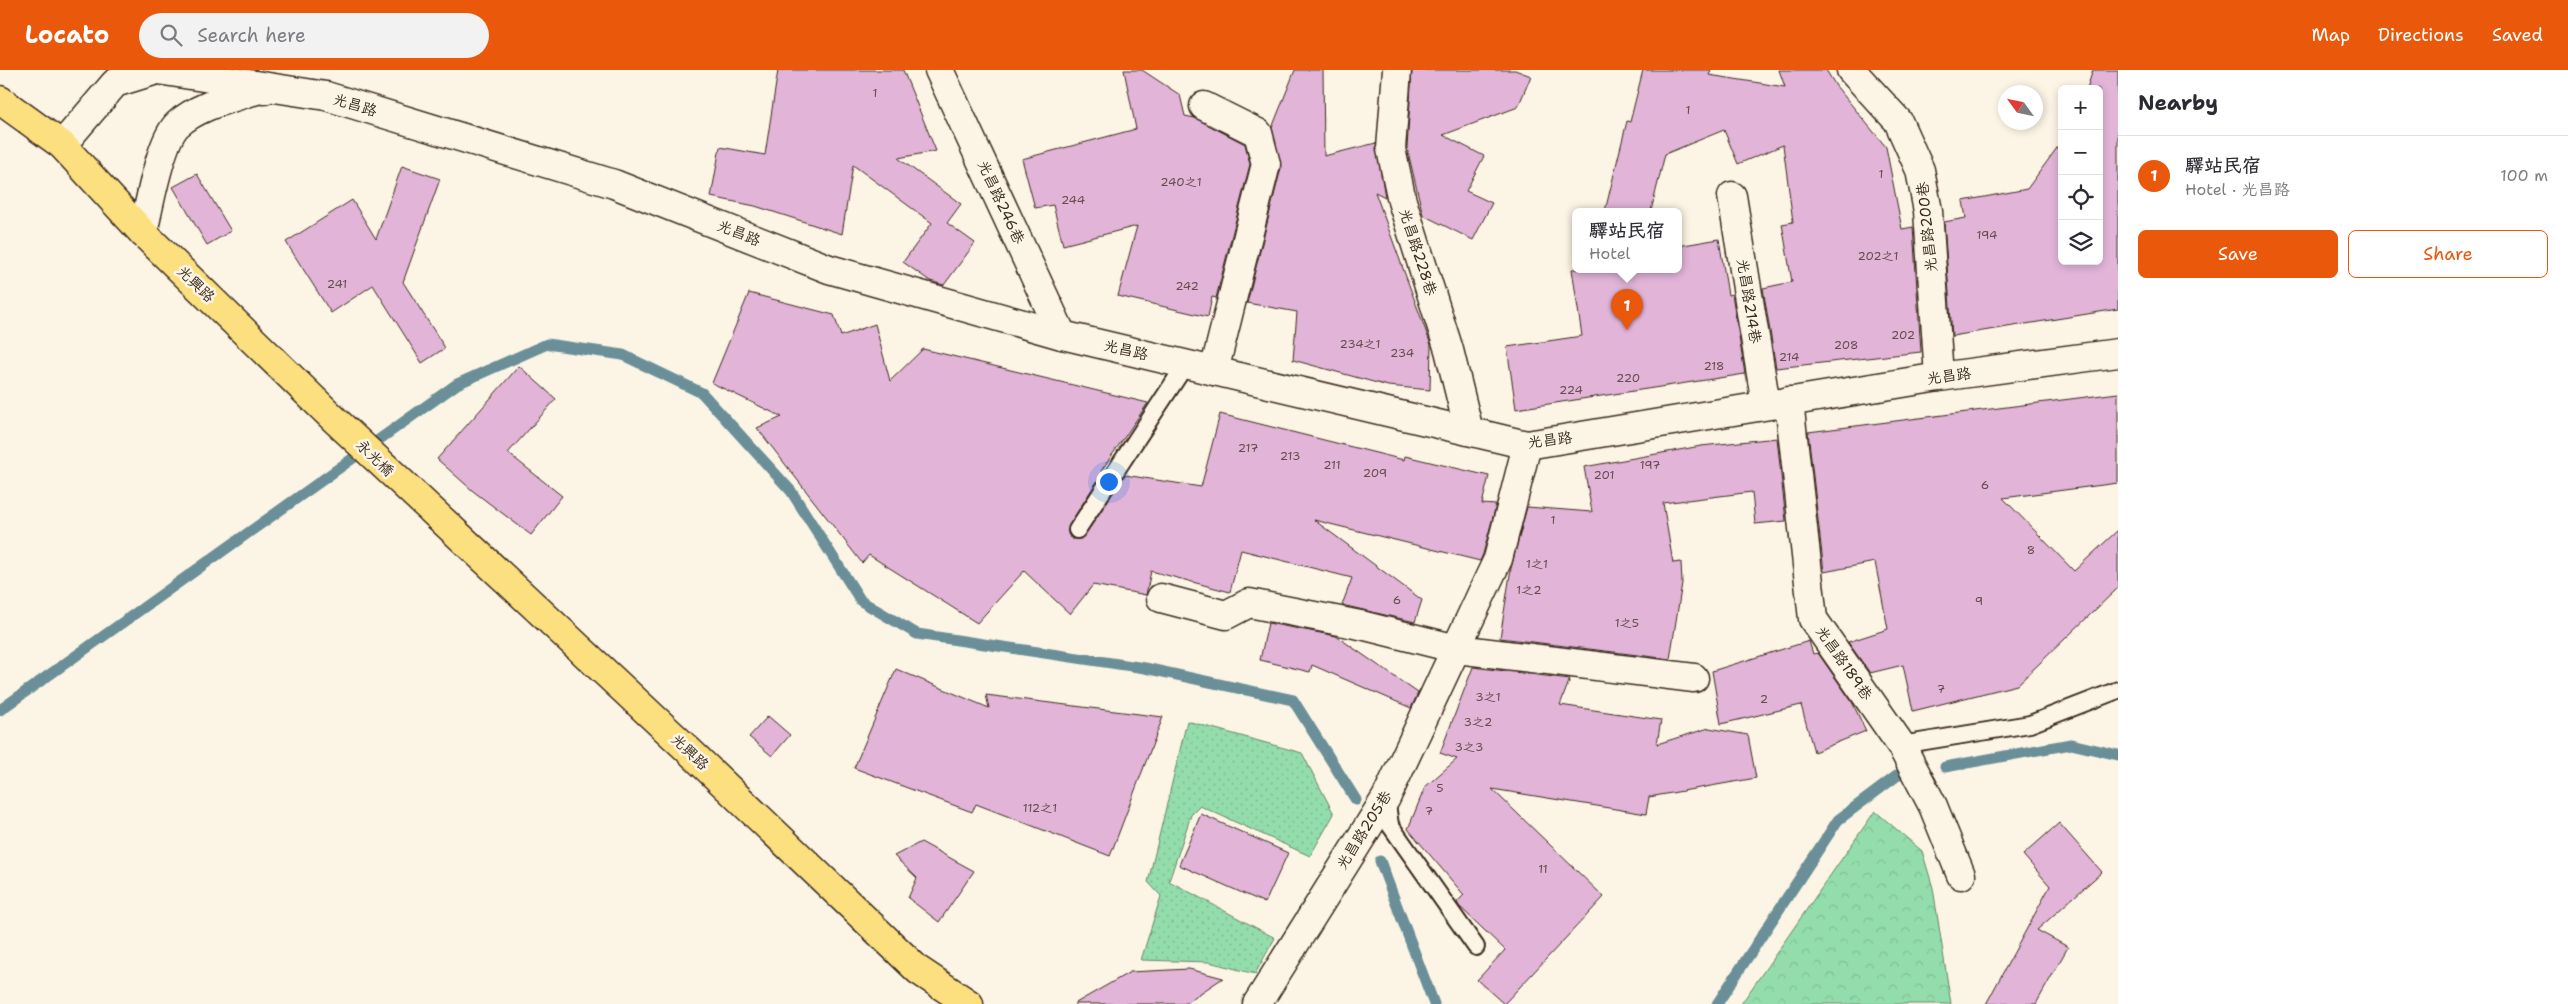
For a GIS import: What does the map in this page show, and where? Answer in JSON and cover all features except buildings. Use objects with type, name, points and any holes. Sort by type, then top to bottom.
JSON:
[{"type":"main road","points":[[0,100],[62,145]]},
{"type":"main road","name":"光興路","points":[[62,145],[143,233],[335,420]]},
{"type":"main road","name":"永光橋","points":[[335,420],[414,496]]},
{"type":"main road","name":"光興路","points":[[414,496],[684,746],[918,970],[968,1004]]},
{"type":"street","name":"光昌路","points":[[62,145],[115,83],[158,70],[326,96],[614,184],[829,269],[1062,335],[1527,445],[1939,377],[2118,353]]},
{"type":"street","points":[[260,70],[326,96]]},
{"type":"street","name":"光昌路246巷","points":[[939,70],[1062,335]]},
{"type":"street","name":"光昌路228巷","points":[[1397,70],[1391,149],[1402,201],[1450,350],[1468,431]]},
{"type":"street","name":"光昌路200巷","points":[[1851,70],[1898,121],[1920,170],[1928,212],[1939,377]]},
{"type":"street","points":[[143,233],[161,156],[177,125],[204,108],[259,90],[326,96]]},
{"type":"street","points":[[1204,106],[1258,133],[1266,164],[1214,370]]},
{"type":"street","name":"光昌路214巷","points":[[1732,196],[1777,403]]},
{"type":"street","name":"光昌路189巷","points":[[1777,403],[1813,618],[1901,745],[1933,806],[1961,875]]},
{"type":"street","name":"光昌路205巷","points":[[1257,1004],[1386,798],[1498,559],[1527,445]]},
{"type":"street","points":[[1161,598],[1226,614],[1249,603],[1365,626],[1457,649],[1694,678]]},
{"type":"lane","points":[[1077,530],[1186,364]]},
{"type":"lane","points":[[1901,745],[2030,724],[2118,690]]},
{"type":"lane","points":[[1386,798],[1390,825],[1476,946]]},
{"type":"green space","points":[[1187,721],[1302,753],[1334,814],[1310,856],[1200,806],[1191,815],[1169,881],[1275,938],[1255,974],[1209,962],[1141,960],[1161,896],[1148,882]]},
{"type":"green space","points":[[1875,811],[1922,851],[1933,888],[1951,1004],[1741,1004]]},
{"type":"waterway","points":[[0,710],[457,384],[547,344],[623,355],[702,393],[791,491],[861,601],[917,634],[1145,668],[1293,700],[1356,800]]},
{"type":"waterway","points":[[1945,767],[2071,744],[2118,755]]},
{"type":"waterway","points":[[1717,1004],[1838,820],[1898,775]]},
{"type":"waterway","points":[[1380,861],[1434,1004]]},
{"type":"place","name":"驛站民宿","points":[[1627,330]]}]
